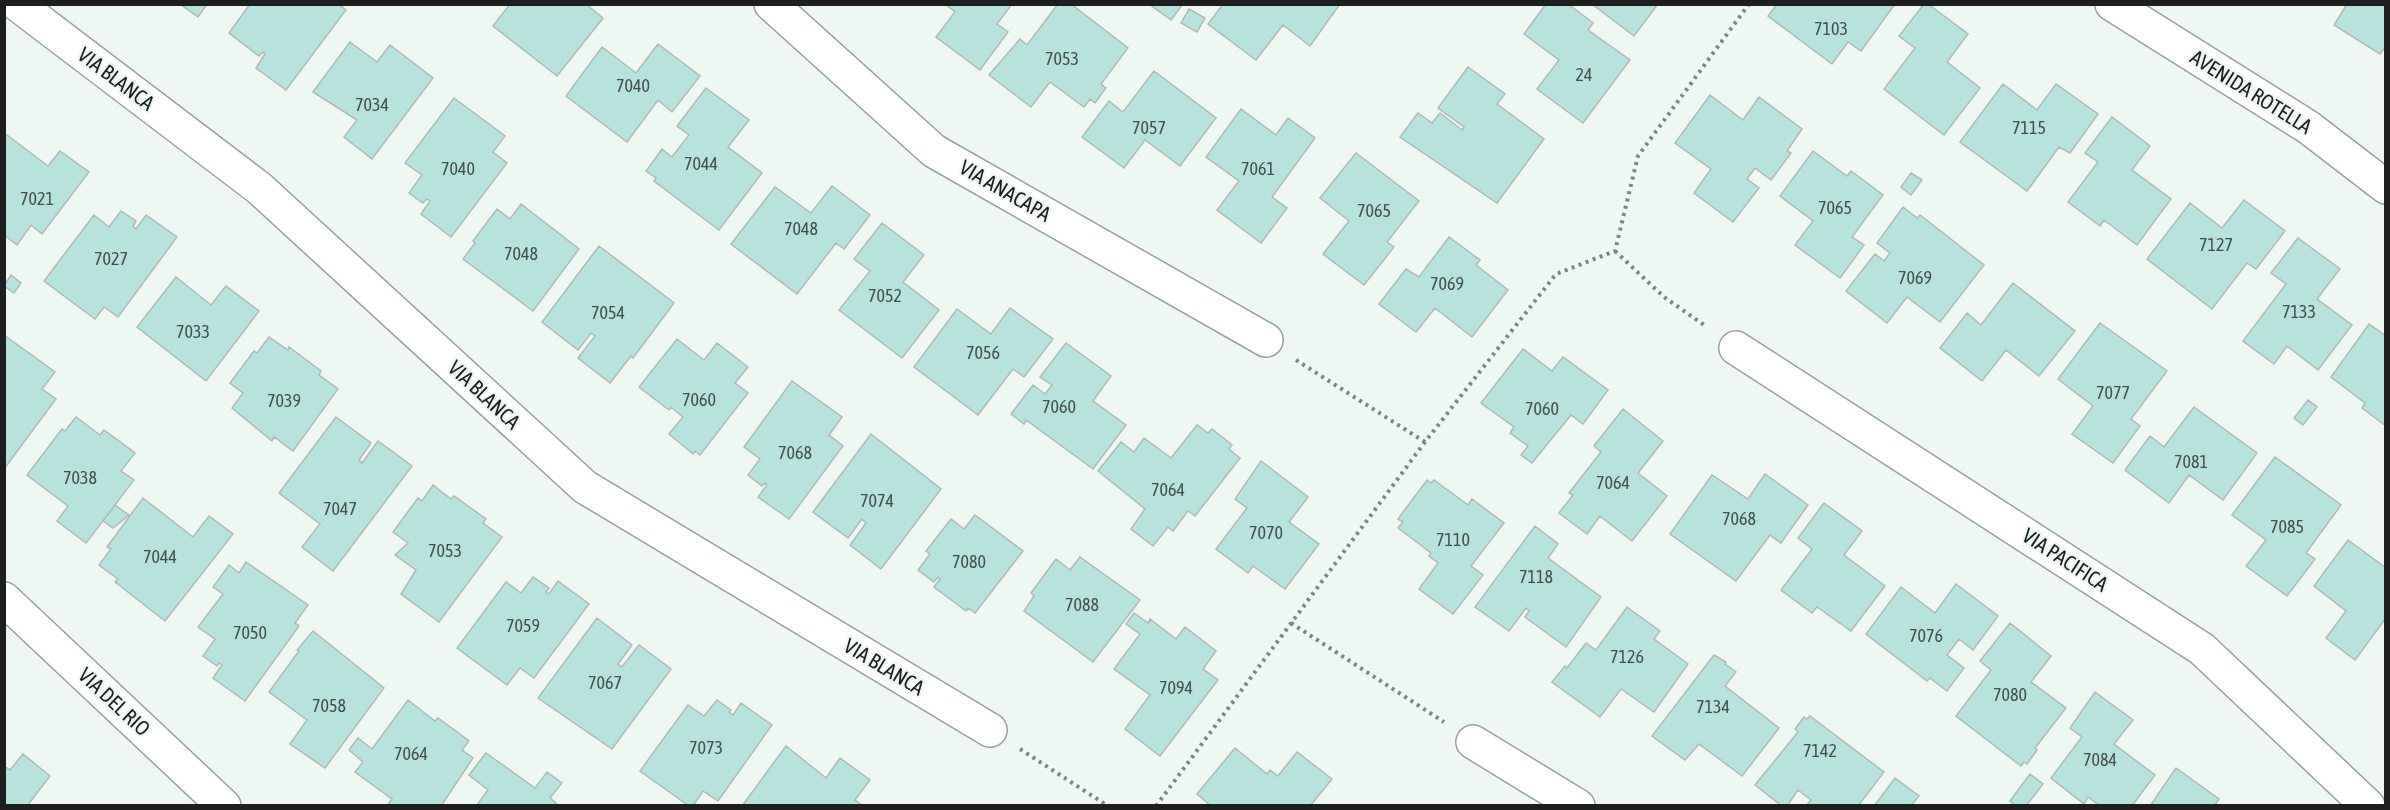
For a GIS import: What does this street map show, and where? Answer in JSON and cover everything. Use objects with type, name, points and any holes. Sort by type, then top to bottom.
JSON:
[{"type":"street","name":"VIA BLANCA","points":[[17,4],[260,188],[585,487],[990,730]]},
{"type":"street","name":"VIA ANACAPA","points":[[771,4],[934,150],[1266,340]]},
{"type":"street","name":"AVENIDA ROTELLA","points":[[2112,4],[2308,126],[2385,187]]},
{"type":"street","name":"VIA PACIFICA","points":[[1736,348],[2202,649],[2368,806]]},
{"type":"street","name":"VIA DEL RIO","points":[[4,599],[224,806]]},
{"type":"street","points":[[1473,742],[1578,806]]},
{"type":"path","points":[[1615,251],[1638,156],[1749,4]]},
{"type":"path","points":[[1615,251],[1664,297],[1736,348]]},
{"type":"path","points":[[1156,806],[1425,442],[1556,274],[1615,251]]},
{"type":"path","points":[[1266,340],[1425,442]]},
{"type":"path","points":[[1291,624],[1473,742]]},
{"type":"path","points":[[990,730],[1108,806]]},
{"type":"building","points":[[180,4],[207,4],[198,17]]},
{"type":"building","points":[[250,4],[338,4],[346,10],[286,90],[256,68],[265,54],[263,52],[259,56],[229,33]]},
{"type":"building","points":[[510,4],[586,4],[603,18],[557,76],[493,26]]},
{"type":"building","points":[[945,4],[1012,4],[997,24],[1008,32],[980,70],[936,37],[955,12]]},
{"type":"building","points":[[1058,4],[1071,4],[1128,48],[1101,84],[1106,88],[1095,103],[1090,99],[1084,107],[1050,82],[1031,107],[989,75],[1020,39],[1027,45]]},
{"type":"building","points":[[1149,4],[1181,4],[1182,5],[1171,20]]},
{"type":"building","points":[[1223,4],[1340,4],[1310,46],[1283,25],[1256,60],[1208,24]]},
{"type":"building","points":[[1546,4],[1568,4],[1593,23],[1588,30],[1630,60],[1583,123],[1537,89],[1559,60],[1524,34]]},
{"type":"building","points":[[1592,4],[1658,4],[1634,36]]},
{"type":"building","points":[[1777,4],[1895,4],[1861,51],[1848,42],[1832,64],[1768,16]]},
{"type":"building","points":[[1924,4],[1928,4],[1968,34],[1947,62],[1980,88],[1944,135],[1884,89],[1915,48],[1899,36]]},
{"type":"building","points":[[2347,4],[2386,4],[2386,46],[2380,54],[2334,25]]},
{"type":"building","points":[[1189,9],[1205,18],[1197,32],[1181,23]]},
{"type":"building","points":[[350,42],[377,62],[390,45],[433,78],[372,159],[344,137],[357,120],[313,92]]},
{"type":"building","points":[[658,44],[700,76],[672,112],[658,100],[627,142],[566,96],[602,47],[636,73]]},
{"type":"building","points":[[1468,67],[1505,94],[1497,104],[1544,139],[1497,203],[1400,137],[1418,113],[1432,123],[1440,113],[1462,130],[1464,127],[1438,108]]},
{"type":"building","points":[[1154,71],[1216,118],[1180,166],[1145,140],[1124,168],[1082,137],[1109,101],[1123,112]]},
{"type":"building","points":[[2003,84],[2037,110],[2056,84],[2098,114],[2070,153],[2059,147],[2027,191],[1960,142]]},
{"type":"building","points":[[706,88],[749,120],[728,147],[762,173],[719,230],[654,181],[656,178],[646,171],[662,149],[672,157],[689,135],[677,126]]},
{"type":"building","points":[[1710,95],[1743,120],[1759,97],[1802,129],[1787,151],[1791,153],[1771,180],[1755,168],[1747,179],[1759,188],[1733,222],[1694,193],[1711,169],[1675,143]]},
{"type":"building","points":[[454,98],[505,136],[493,152],[507,163],[451,237],[421,214],[430,201],[427,199],[423,203],[409,193],[422,175],[405,163]]},
{"type":"building","points":[[1241,109],[1276,135],[1288,118],[1315,138],[1272,197],[1287,208],[1261,243],[1217,210],[1239,181],[1206,157]]},
{"type":"building","points":[[2112,117],[2150,146],[2132,170],[2171,199],[2137,245],[2104,220],[2100,226],[2068,202],[2098,162],[2085,153]]},
{"type":"building","points":[[7,135],[48,166],[60,151],[89,172],[42,234],[31,225],[17,245],[4,235],[4,138]]},
{"type":"building","points":[[1813,151],[1847,176],[1851,171],[1883,195],[1852,237],[1864,245],[1840,278],[1795,245],[1813,221],[1780,196]]},
{"type":"building","points":[[1356,153],[1419,201],[1387,242],[1394,247],[1364,285],[1323,254],[1349,221],[1320,198]]},
{"type":"building","points":[[1911,173],[1922,180],[1911,195],[1901,187]]},
{"type":"building","points":[[832,186],[870,215],[844,249],[836,243],[797,294],[731,244],[775,187],[811,213]]},
{"type":"building","points":[[2244,200],[2285,231],[2256,269],[2247,263],[2212,309],[2147,259],[2190,203],[2222,228]]},
{"type":"building","points":[[521,204],[579,249],[533,311],[463,259],[475,243],[473,241],[497,209],[510,219]]},
{"type":"building","points":[[1903,207],[1917,218],[1920,215],[1984,265],[1940,322],[1907,297],[1887,323],[1846,291],[1875,254],[1884,261],[1890,253],[1877,243]]},
{"type":"building","points":[[121,211],[136,221],[133,226],[136,229],[146,215],[177,237],[118,317],[104,307],[95,319],[44,281],[94,215],[109,227]]},
{"type":"building","points":[[882,223],[924,255],[903,282],[939,310],[902,358],[839,310],[870,271],[854,259]]},
{"type":"building","points":[[1449,237],[1480,260],[1476,265],[1508,290],[1472,337],[1435,308],[1416,332],[1379,304],[1406,269],[1419,277]]},
{"type":"building","points":[[2298,238],[2340,269],[2317,299],[2352,325],[2318,370],[2287,346],[2274,364],[2243,341],[2286,284],[2271,273]]},
{"type":"building","points":[[599,246],[674,303],[633,358],[631,356],[610,383],[578,358],[595,336],[591,333],[578,350],[542,322]]},
{"type":"building","points":[[11,275],[21,283],[14,293],[4,286]]},
{"type":"building","points":[[176,277],[211,305],[226,286],[259,311],[206,381],[137,327]]},
{"type":"building","points":[[2013,283],[2075,331],[2039,376],[2006,350],[1982,381],[1940,348],[1967,313],[1981,325]]},
{"type":"building","points":[[1010,308],[1053,339],[1024,377],[1013,369],[978,415],[914,367],[957,309],[991,334]]},
{"type":"building","points":[[2100,323],[2167,371],[2131,419],[2140,426],[2113,463],[2072,434],[2093,406],[2058,379]]},
{"type":"building","points":[[2369,324],[2386,336],[2386,426],[2362,408],[2365,403],[2331,377]]},
{"type":"building","points":[[4,335],[55,372],[42,389],[56,399],[4,469]]},
{"type":"building","points":[[269,337],[288,350],[289,347],[321,371],[319,375],[338,389],[293,451],[274,437],[272,441],[232,408],[243,393],[230,383],[254,351],[257,353]]},
{"type":"building","points":[[677,339],[704,360],[717,343],[748,367],[735,383],[748,393],[700,455],[695,451],[693,454],[669,434],[683,417],[671,407],[669,410],[639,387]]},
{"type":"building","points":[[1066,343],[1111,376],[1093,401],[1126,425],[1093,469],[1026,420],[1024,424],[1011,414],[1033,385],[1045,394],[1052,385],[1040,377]]},
{"type":"building","points":[[1523,349],[1552,371],[1563,357],[1608,390],[1583,424],[1571,415],[1532,463],[1521,455],[1528,446],[1510,433],[1514,427],[1481,403]]},
{"type":"building","points":[[792,381],[842,417],[829,435],[843,446],[789,519],[758,497],[767,485],[765,483],[762,486],[748,475],[760,459],[744,447]]},
{"type":"building","points":[[2308,400],[2317,407],[2303,425],[2294,418]]},
{"type":"building","points":[[2194,407],[2257,453],[2223,500],[2189,475],[2169,503],[2125,470],[2150,436],[2164,447]]},
{"type":"building","points":[[1623,409],[1663,441],[1638,473],[1667,496],[1632,541],[1600,516],[1587,534],[1559,513],[1573,495],[1569,493],[1601,452],[1594,446]]},
{"type":"building","points":[[76,417],[100,435],[104,430],[135,453],[121,471],[134,480],[86,543],[57,521],[68,506],[27,475],[62,429],[65,431]]},
{"type":"building","points":[[336,417],[371,443],[359,460],[362,463],[378,441],[412,466],[333,571],[302,547],[320,524],[279,493]]},
{"type":"building","points":[[1197,425],[1208,433],[1212,429],[1232,445],[1229,449],[1240,458],[1195,516],[1188,511],[1173,531],[1168,527],[1153,546],[1131,529],[1145,509],[1098,471],[1121,442],[1134,452],[1144,438],[1171,458]]},
{"type":"building","points":[[871,434],[941,489],[881,569],[850,545],[866,523],[862,519],[848,538],[813,512]]},
{"type":"building","points":[[2275,457],[2341,505],[2306,553],[2315,559],[2287,596],[2246,566],[2266,540],[2232,515]]},
{"type":"building","points":[[1261,461],[1308,497],[1289,522],[1319,544],[1285,589],[1253,566],[1248,573],[1216,549],[1247,508],[1235,499]]},
{"type":"building","points":[[1765,474],[1808,505],[1781,543],[1770,535],[1736,581],[1670,534],[1712,475],[1748,499]]},
{"type":"building","points":[[1427,480],[1431,483],[1434,480],[1468,505],[1472,499],[1504,523],[1471,566],[1483,575],[1453,614],[1419,589],[1438,563],[1429,556],[1431,553],[1398,528],[1403,522],[1398,519]]},
{"type":"building","points":[[433,485],[451,499],[454,496],[486,519],[483,523],[502,537],[439,622],[401,594],[416,570],[395,555],[408,543],[393,532],[418,498],[422,501]]},
{"type":"building","points":[[143,498],[193,537],[209,516],[233,534],[165,621],[115,582],[118,579],[99,565],[111,549],[107,547]]},
{"type":"building","points":[[1824,503],[1862,531],[1844,555],[1885,586],[1851,631],[1817,607],[1812,613],[1781,590],[1812,549],[1798,538]]},
{"type":"building","points":[[115,505],[129,515],[113,528],[103,521]]},
{"type":"building","points":[[975,515],[1023,551],[975,613],[968,608],[966,611],[934,587],[940,579],[938,577],[934,582],[918,570],[930,554],[926,551],[951,519],[964,529]]},
{"type":"building","points":[[1535,526],[1558,544],[1548,558],[1601,597],[1566,647],[1525,617],[1529,611],[1526,608],[1509,631],[1475,607]]},
{"type":"building","points":[[2348,540],[2386,568],[2386,618],[2355,660],[2326,638],[2346,611],[2314,586]]},
{"type":"building","points":[[1080,557],[1140,600],[1093,662],[1024,611],[1034,596],[1031,593],[1056,559],[1070,570]]},
{"type":"building","points":[[246,562],[308,605],[295,623],[299,626],[245,701],[213,678],[222,665],[219,663],[217,666],[203,656],[215,639],[198,627],[223,594],[213,587],[229,565],[239,573]]},
{"type":"building","points":[[533,577],[549,588],[546,592],[549,594],[558,581],[589,604],[534,678],[520,668],[507,685],[457,648],[506,582],[521,593]]},
{"type":"building","points":[[1956,584],[1998,616],[1973,650],[1959,639],[1947,655],[1964,668],[1947,691],[1930,678],[1927,681],[1866,634],[1901,587],[1935,613]]},
{"type":"building","points":[[1627,607],[1660,631],[1654,639],[1688,664],[1654,712],[1621,689],[1600,717],[1552,682],[1565,666],[1567,668],[1586,643],[1596,650]]},
{"type":"building","points":[[1134,613],[1148,623],[1150,619],[1176,639],[1185,627],[1216,651],[1203,669],[1218,680],[1160,756],[1125,729],[1150,695],[1114,669],[1140,634],[1126,624]]},
{"type":"building","points":[[597,618],[632,645],[618,664],[622,667],[639,645],[671,669],[612,749],[538,698]]},
{"type":"building","points":[[2010,623],[2051,656],[2031,682],[2066,708],[2035,748],[2037,750],[2027,764],[2024,762],[2021,766],[1956,716],[1991,670],[1980,661]]},
{"type":"building","points":[[313,631],[384,688],[325,768],[290,744],[307,720],[269,692],[299,651],[297,650]]},
{"type":"building","points":[[1714,655],[1736,672],[1725,686],[1779,728],[1742,776],[1699,744],[1685,760],[1652,736]]},
{"type":"building","points":[[2095,692],[2133,720],[2114,744],[2155,775],[2132,806],[2100,806],[2088,797],[2084,804],[2051,778],[2082,737],[2070,728]]},
{"type":"building","points":[[408,700],[435,721],[438,718],[469,741],[462,750],[473,758],[441,806],[387,806],[392,799],[355,772],[363,762],[349,750],[358,738],[372,749]]},
{"type":"building","points":[[717,700],[731,710],[729,712],[733,715],[741,703],[772,725],[718,801],[703,791],[693,806],[689,806],[640,771],[688,705],[704,716]]},
{"type":"building","points":[[1810,716],[1884,772],[1858,806],[1806,806],[1811,800],[1798,790],[1787,806],[1782,806],[1755,785],[1798,732],[1795,729],[1804,717],[1807,719]]},
{"type":"building","points":[[786,746],[826,778],[840,758],[870,780],[855,800],[863,806],[742,806]]},
{"type":"building","points":[[1235,748],[1267,774],[1270,770],[1278,776],[1297,752],[1332,779],[1310,806],[1211,806],[1197,794]]},
{"type":"building","points":[[486,753],[535,788],[547,772],[562,783],[550,798],[557,804],[556,806],[476,806],[488,790],[469,775]]},
{"type":"building","points":[[23,754],[50,776],[27,806],[4,806],[4,766],[10,770]]},
{"type":"building","points":[[2176,768],[2219,799],[2214,806],[2150,806]]},
{"type":"building","points":[[2030,774],[2043,784],[2026,806],[2016,806],[2010,801]]},
{"type":"building","points":[[1895,778],[1919,796],[1911,806],[1874,806]]}]
